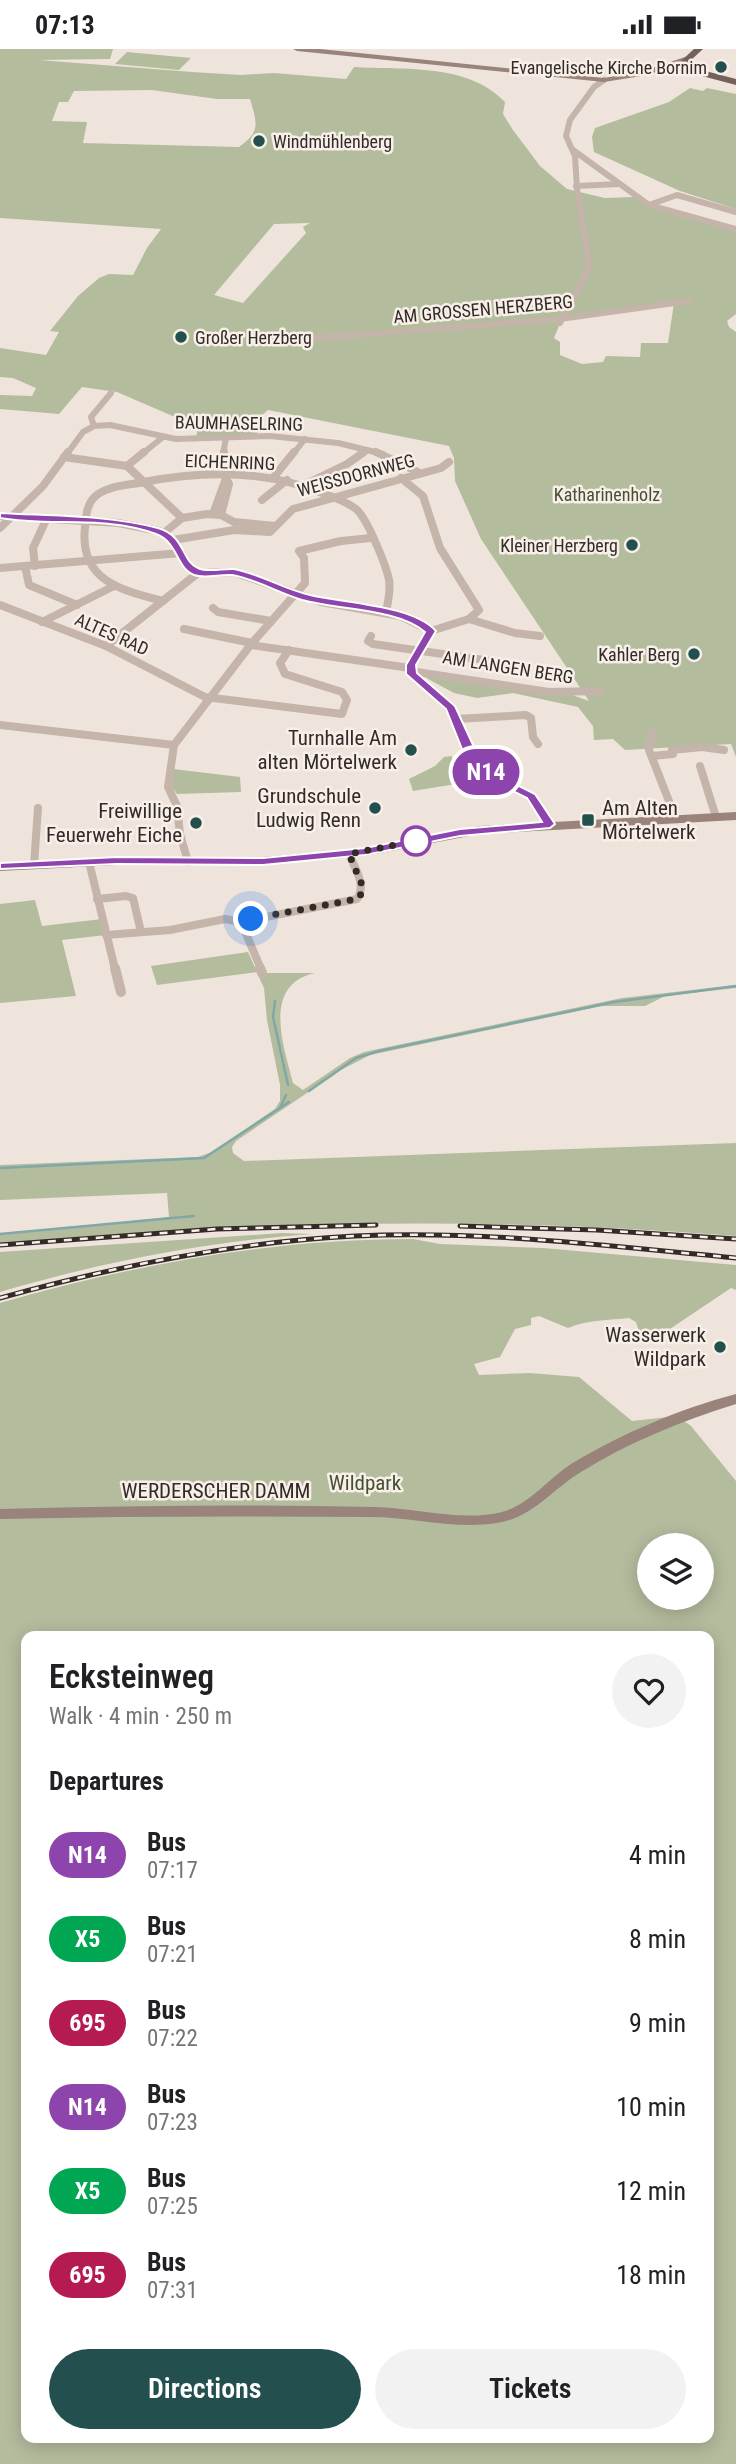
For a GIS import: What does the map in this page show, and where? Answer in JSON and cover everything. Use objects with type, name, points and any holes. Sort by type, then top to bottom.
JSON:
[{"type":"main road","points":[[699,49],[688,58],[686,69],[736,82]]},
{"type":"street","points":[[297,49],[604,80],[662,68],[688,58]]},
{"type":"street","points":[[662,68],[686,69]]},
{"type":"street","points":[[560,321],[589,266],[573,150],[566,137],[570,120],[594,87],[604,80]]},
{"type":"street","points":[[573,150],[620,185],[636,190],[630,193],[649,205],[736,229]]},
{"type":"street","points":[[577,188],[620,185]]},
{"type":"street","points":[[649,205],[677,195],[736,212]]},
{"type":"street","name":"AM GROSSEN HERZBERG","points":[[278,341],[560,321],[689,301]]},
{"type":"street","points":[[0,528],[5,516],[43,486],[83,432],[94,426],[91,417],[111,393]]},
{"type":"street","name":"BAUMHASELRING","points":[[94,426],[110,425],[189,440],[270,436],[304,439],[367,450],[398,460],[420,473]]},
{"type":"street","points":[[127,466],[163,437]]},
{"type":"street","points":[[217,515],[229,484],[224,478],[222,458],[226,438]]},
{"type":"street","points":[[273,478],[304,439]]},
{"type":"street","points":[[306,484],[347,464],[367,450]]},
{"type":"street","points":[[64,457],[127,466],[182,519]]},
{"type":"street","name":"WEISSDORNWEG","points":[[173,540],[234,530],[270,532],[293,509],[440,468],[449,462]]},
{"type":"street","name":"EICHENRING","points":[[86,521],[87,508],[96,495],[107,490],[190,473],[224,478],[273,478],[306,484],[359,512],[389,579],[386,612]]},
{"type":"street","points":[[401,478],[423,496],[445,558],[479,610],[469,619],[431,631],[410,670],[417,681],[443,699],[456,719],[477,765],[495,778],[531,796],[550,824]]},
{"type":"street","points":[[262,499],[287,480]]},
{"type":"street","points":[[164,533],[182,519],[217,515],[234,522],[276,526]]},
{"type":"street","points":[[5,516],[118,523],[164,533],[173,540],[189,568],[198,573],[233,572],[295,594],[339,605],[386,612],[413,621],[431,631]]},
{"type":"street","points":[[36,566],[33,548],[46,520]]},
{"type":"street","points":[[86,521],[82,539],[99,578],[114,586],[163,601]]},
{"type":"street","points":[[188,862],[181,841],[177,806],[167,787],[174,745],[208,697],[307,578],[304,558],[299,551],[341,541],[371,538]]},
{"type":"street","points":[[0,568],[181,552]]},
{"type":"street","points":[[25,566],[29,585],[77,605]]},
{"type":"street","points":[[106,646],[198,573]]},
{"type":"street","points":[[42,622],[114,586]]},
{"type":"street","name":"ALTES RAD","points":[[0,605],[106,646],[208,697],[342,714],[347,700],[342,692],[285,674],[280,663],[289,650]]},
{"type":"street","points":[[213,608],[218,612],[271,621]]},
{"type":"street","points":[[469,619],[515,633],[540,636]]},
{"type":"street","name":"AM LANGEN BERG","points":[[184,629],[252,644],[491,683],[582,694],[601,691]]},
{"type":"street","points":[[371,636],[368,641],[373,644],[512,664]]},
{"type":"street","points":[[456,719],[526,715],[531,719],[533,737],[538,744]]},
{"type":"street","points":[[0,725],[174,745]]},
{"type":"street","points":[[651,732],[654,737],[649,743],[652,756],[676,819]]},
{"type":"street","points":[[652,756],[673,754],[672,750],[692,748],[724,750]]},
{"type":"street","points":[[699,767],[716,817]]},
{"type":"street","points":[[34,865],[38,808]]},
{"type":"street","points":[[0,867],[89,862],[263,861],[349,854],[460,832],[550,824],[736,816]]},
{"type":"street","points":[[106,935],[225,919],[242,922],[357,899],[362,893],[362,885],[349,854]]},
{"type":"street","points":[[89,862],[121,992]]},
{"type":"street","points":[[97,899],[126,896],[133,898],[141,932]]},
{"type":"street","points":[[242,922],[262,973]]},
{"type":"street","name":"WERDERSCHER DAMM","points":[[0,1514],[355,1512],[470,1519],[501,1517],[531,1506],[558,1481],[584,1463],[671,1422],[736,1399]]},
{"type":"green space","name":"Katharinenholz","points":[[0,49],[113,49],[110,59],[39,60],[192,72],[241,75],[274,73],[346,79],[354,67],[414,69],[454,75],[490,89],[505,102],[503,114],[513,130],[540,166],[567,189],[605,198],[633,197],[649,205],[736,229],[736,314],[727,321],[729,327],[736,332],[736,757],[731,744],[625,750],[613,739],[594,740],[593,726],[578,707],[513,693],[477,698],[454,693],[425,676],[572,695],[589,701],[481,539],[455,481],[454,458],[449,446],[268,410],[262,415],[257,435],[196,438],[198,427],[117,392],[82,387],[59,414],[0,409],[0,395],[32,396],[36,388],[13,378],[0,377],[0,348],[46,355],[59,332],[50,331],[78,296],[99,278],[109,274],[133,275],[161,229],[0,218]],"holes":[[[152,90],[217,99],[250,99],[255,121],[254,132],[239,147],[83,143],[87,122],[52,121],[59,102],[68,102],[74,91]],[[310,223],[303,227],[306,233],[243,303],[214,295],[274,224]],[[674,303],[668,343],[641,343],[640,357],[606,356],[603,362],[582,364],[560,355],[560,342],[554,338],[561,321]]]},
{"type":"green space","points":[[127,52],[191,58],[179,70],[115,64]]},
{"type":"green space","points":[[690,88],[703,91],[707,88],[736,94],[736,209],[680,191],[594,152],[592,137],[595,128],[669,102]]},
{"type":"green space","points":[[451,756],[453,759],[463,756],[451,766],[462,783],[413,791],[409,779],[435,766],[444,757]]},
{"type":"green space","points":[[173,769],[240,777],[241,792],[177,794],[172,787]]},
{"type":"green space","points":[[35,900],[42,926],[102,919],[106,935],[62,940],[76,996],[0,1003],[0,904]]},
{"type":"green space","points":[[248,952],[257,972],[157,985],[151,966]]},
{"type":"green space","points":[[257,973],[315,973],[298,980],[288,990],[280,1019],[293,1083],[303,1090],[350,1058],[364,1052],[622,998],[736,985],[736,988],[665,996],[645,1006],[602,1006],[370,1055],[341,1070],[236,1141],[232,1147],[233,1153],[244,1161],[736,1143],[736,1236],[552,1226],[368,1224],[184,1230],[0,1244],[0,1235],[169,1217],[167,1193],[0,1200],[0,1165],[198,1157],[212,1152],[275,1109],[280,1101],[280,1085],[267,1020],[264,988]]},
{"type":"green space","points":[[282,1233],[312,1234],[233,1242],[154,1255],[77,1271],[0,1292],[0,1252]]},
{"type":"green space","name":"Wildpark","points":[[413,1239],[440,1244],[543,1248],[736,1265],[736,1290],[731,1288],[649,1343],[640,1335],[636,1322],[629,1318],[591,1322],[568,1328],[539,1316],[531,1318],[531,1325],[515,1329],[500,1357],[474,1364],[479,1375],[530,1373],[579,1377],[632,1421],[677,1416],[691,1426],[736,1481],[736,2464],[0,2464],[0,1303],[153,1266],[256,1249],[360,1240]]},
{"type":"waterway","points":[[309,1091],[356,1058],[379,1051],[614,1002],[736,986]]},
{"type":"waterway","points":[[275,1001],[273,1017],[288,1085]]},
{"type":"waterway","points":[[280,1108],[286,1095]]},
{"type":"waterway","points":[[280,1108],[289,1102]]},
{"type":"waterway","points":[[0,1168],[204,1158],[280,1108]]},
{"type":"waterway","points":[[0,1234],[194,1216]]},
{"type":"railway","points":[[0,1245],[217,1229],[376,1225]]},
{"type":"railway","points":[[460,1226],[597,1230],[736,1239]]},
{"type":"railway","points":[[0,1298],[176,1257],[265,1244],[355,1236],[498,1237],[736,1258]]},
{"type":"bus line","name":"N14","points":[[0,516],[118,523],[159,531],[169,535],[189,568],[198,573],[233,572],[305,597],[400,615],[425,627],[431,631],[411,665],[412,674],[451,708],[477,765],[495,778],[531,796],[550,824],[460,832],[365,852],[263,861],[117,861],[0,867]]},
{"type":"place","name":"Evangelische Kirche Bornim","points":[[721,67]]},
{"type":"place","name":"Windmühlenberg","points":[[259,141]]},
{"type":"place","name":"Großer Herzberg","points":[[181,337]]},
{"type":"place","name":"Kleiner Herzberg","points":[[632,545]]},
{"type":"place","name":"Kahler Berg","points":[[694,654]]},
{"type":"place","name":"Turnhalle Am alten Mörtelwerk","points":[[411,750]]},
{"type":"place","name":"Grundschule Ludwig Renn","points":[[375,808]]},
{"type":"place","name":"Am Alten Mörtelwerk","points":[[588,820]]},
{"type":"place","name":"Freiwillige Feuerwehr Eiche","points":[[196,823]]},
{"type":"place","name":"Wasserwerk Wildpark","points":[[720,1347]]},
{"type":"route","points":[[251,919],[357,899],[362,893],[362,885],[349,854],[416,841]]}]
